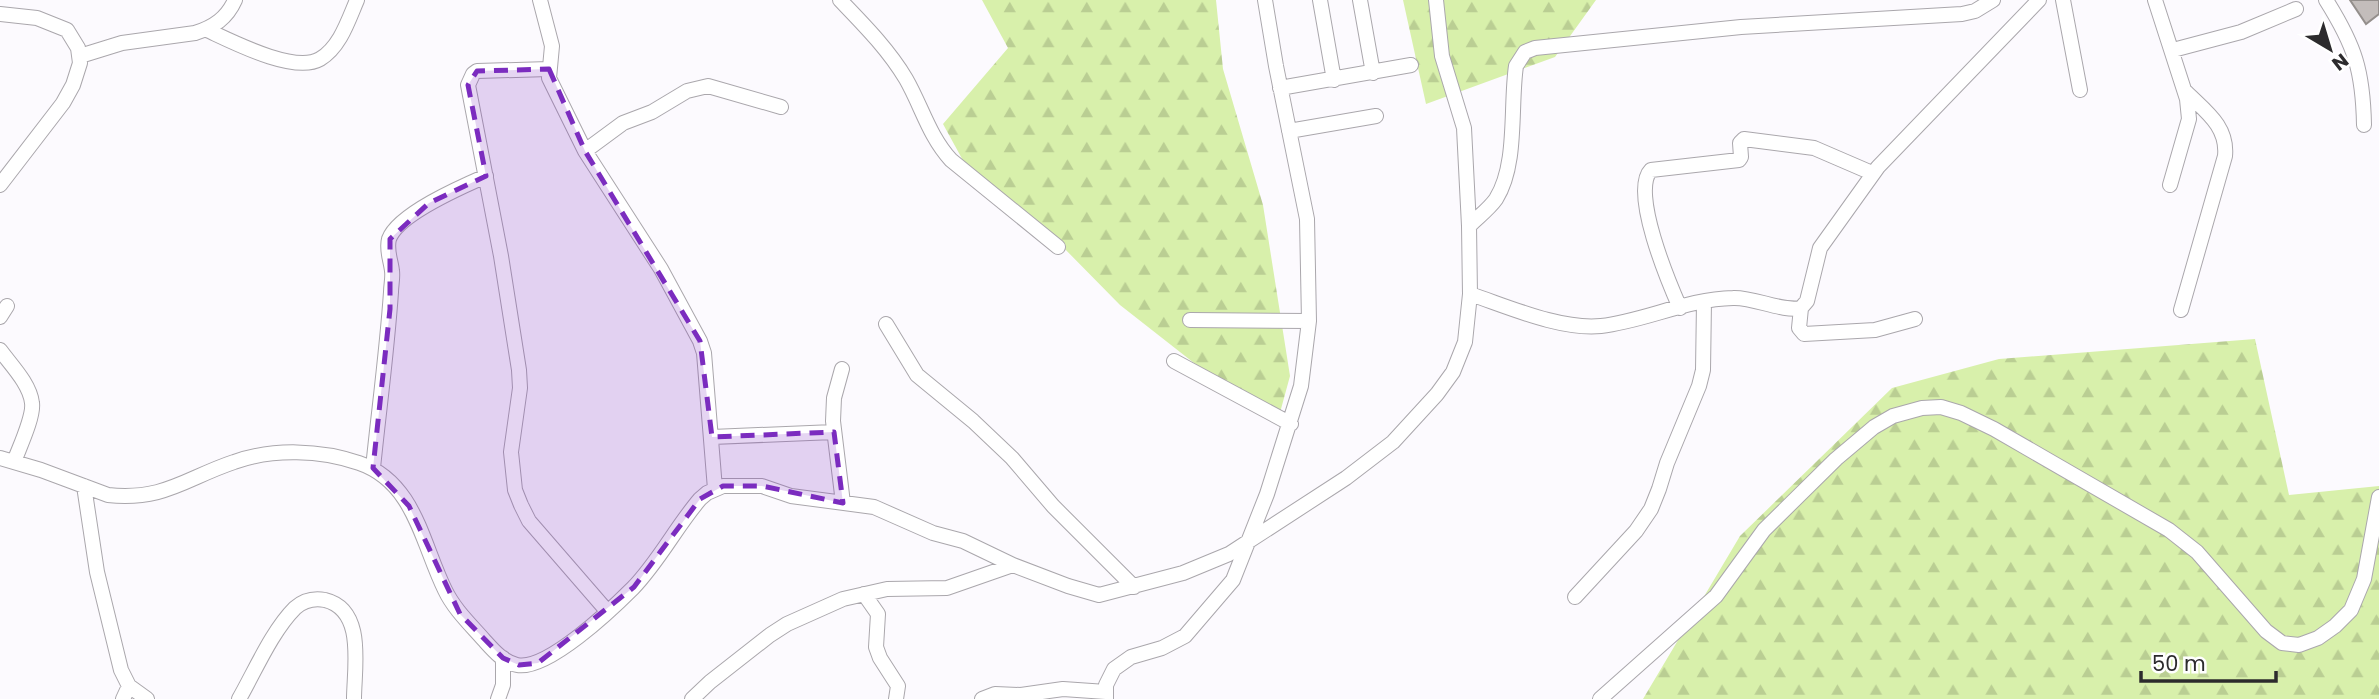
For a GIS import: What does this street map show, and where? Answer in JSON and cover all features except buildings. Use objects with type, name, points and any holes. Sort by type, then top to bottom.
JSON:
[{"type":"street","points":[[79,56],[107,46],[206,30],[226,17],[235,0]]},
{"type":"street","points":[[206,30],[261,54],[309,63],[319,60],[339,40],[357,0]]},
{"type":"street","points":[[540,0],[552,46],[549,78],[586,151],[661,269],[700,341],[704,353],[715,489]]},
{"type":"street","points":[[840,0],[880,42],[907,81],[938,146],[951,160],[1058,247]]},
{"type":"street","points":[[982,699],[995,694],[1021,695],[1063,689],[1106,695],[1109,677],[1122,662],[1175,642],[1194,627],[1233,580],[1291,424],[1301,386],[1309,321],[1307,219],[1265,0]]},
{"type":"street","points":[[1320,0],[1334,80]]},
{"type":"street","points":[[1360,0],[1373,73]]},
{"type":"street","points":[[0,350],[27,389],[32,403],[7,460],[108,495],[132,497],[152,494],[180,486],[233,462],[266,454],[328,454],[373,468],[398,488],[410,506],[450,600],[460,614],[503,658],[519,665],[547,659],[607,611],[640,580],[700,499],[723,486],[762,486],[791,496],[874,507],[933,533],[963,541],[1013,565],[1099,595],[1134,587],[1183,573],[1246,544],[1346,478],[1393,442],[1411,424],[1437,394],[1460,359],[1469,320],[1470,295],[1464,128],[1442,56],[1436,0]]},
{"type":"street","points":[[1469,226],[1495,200],[1502,187],[1507,167],[1517,66],[1525,52],[1535,48],[1741,27],[1962,14],[1975,11],[1993,0]]},
{"type":"street","points":[[1915,318],[1875,330],[1804,334],[1799,328],[1801,308],[1807,301],[1820,248],[1872,173],[2039,0]]},
{"type":"street","points":[[2063,0],[2080,90]]},
{"type":"street","points":[[2155,0],[2186,92],[2189,120],[2171,185]]},
{"type":"street","points":[[2326,0],[2352,45],[2360,68],[2364,125]]},
{"type":"street","points":[[2173,50],[2241,32],[2296,9]]},
{"type":"street","points":[[0,13],[37,18],[67,30],[74,38],[79,56],[78,69],[64,103],[0,185]]},
{"type":"street","points":[[1280,88],[1411,65]]},
{"type":"street","points":[[549,69],[487,69],[472,74],[468,85],[519,370],[520,388],[511,452],[515,490],[529,521],[607,611]]},
{"type":"street","points":[[586,151],[623,123],[652,112],[697,87],[708,86],[782,107]]},
{"type":"street","points":[[2181,310],[2225,156],[2226,141],[2213,119],[2186,92]]},
{"type":"street","points":[[1289,131],[1376,116]]},
{"type":"street","points":[[1680,307],[1652,237],[1645,182],[1651,170],[1739,160],[1740,143],[1747,139],[1814,148],[1872,173]]},
{"type":"street","points":[[373,468],[392,273],[388,251],[390,239],[396,229],[429,202],[486,176]]},
{"type":"street","points":[[1470,295],[1575,326],[1599,326],[1704,302],[1746,298],[1801,308]]},
{"type":"street","points":[[1575,597],[1636,531],[1651,509],[1660,489],[1667,463],[1703,370],[1704,302]]},
{"type":"street","points":[[1190,320],[1309,321]]},
{"type":"street","points":[[886,324],[917,375],[973,421],[1012,458],[1053,506],[1134,587]]},
{"type":"street","points":[[1174,361],[1291,424]]},
{"type":"street","points":[[842,369],[834,398],[834,432],[843,503]]},
{"type":"street","points":[[1600,699],[1716,596],[1764,530],[1836,458],[1874,427],[1893,416],[1912,411],[1941,407],[1961,413],[1994,429],[2169,530],[2197,552],[2266,631],[2282,643],[2299,645],[2318,638],[2351,610],[2364,579],[2379,497]]},
{"type":"street","points":[[712,437],[834,432]]},
{"type":"street","points":[[84,486],[97,572],[126,693],[147,699]]},
{"type":"street","points":[[692,699],[746,652],[787,624],[843,599],[887,589],[947,588],[1013,565]]},
{"type":"street","points":[[864,594],[878,614],[876,647],[898,686],[896,699]]},
{"type":"street","points":[[239,699],[284,621],[302,603],[311,599],[333,603],[350,621],[355,635],[354,699]]},
{"type":"street","points":[[498,699],[503,685],[503,658]]},
{"type":"highlighted area","points":[[549,69],[585,151],[700,341],[712,437],[834,432],[843,503],[762,486],[723,486],[700,499],[634,587],[538,663],[519,665],[503,658],[460,614],[409,506],[373,468],[390,309],[390,239],[429,203],[486,176],[468,85],[477,71]]},
{"type":"green space","points":[[982,0],[1216,0],[1223,69],[1263,205],[1290,376],[1278,420],[1194,363],[1120,305],[1058,242],[966,166],[943,124],[1008,48]]},
{"type":"green space","points":[[1403,0],[1596,0],[1555,57],[1426,104]]},
{"type":"green space","points":[[2255,339],[2289,495],[2379,486],[2379,699],[1643,699],[1740,536],[1892,388],[1999,359]]}]
